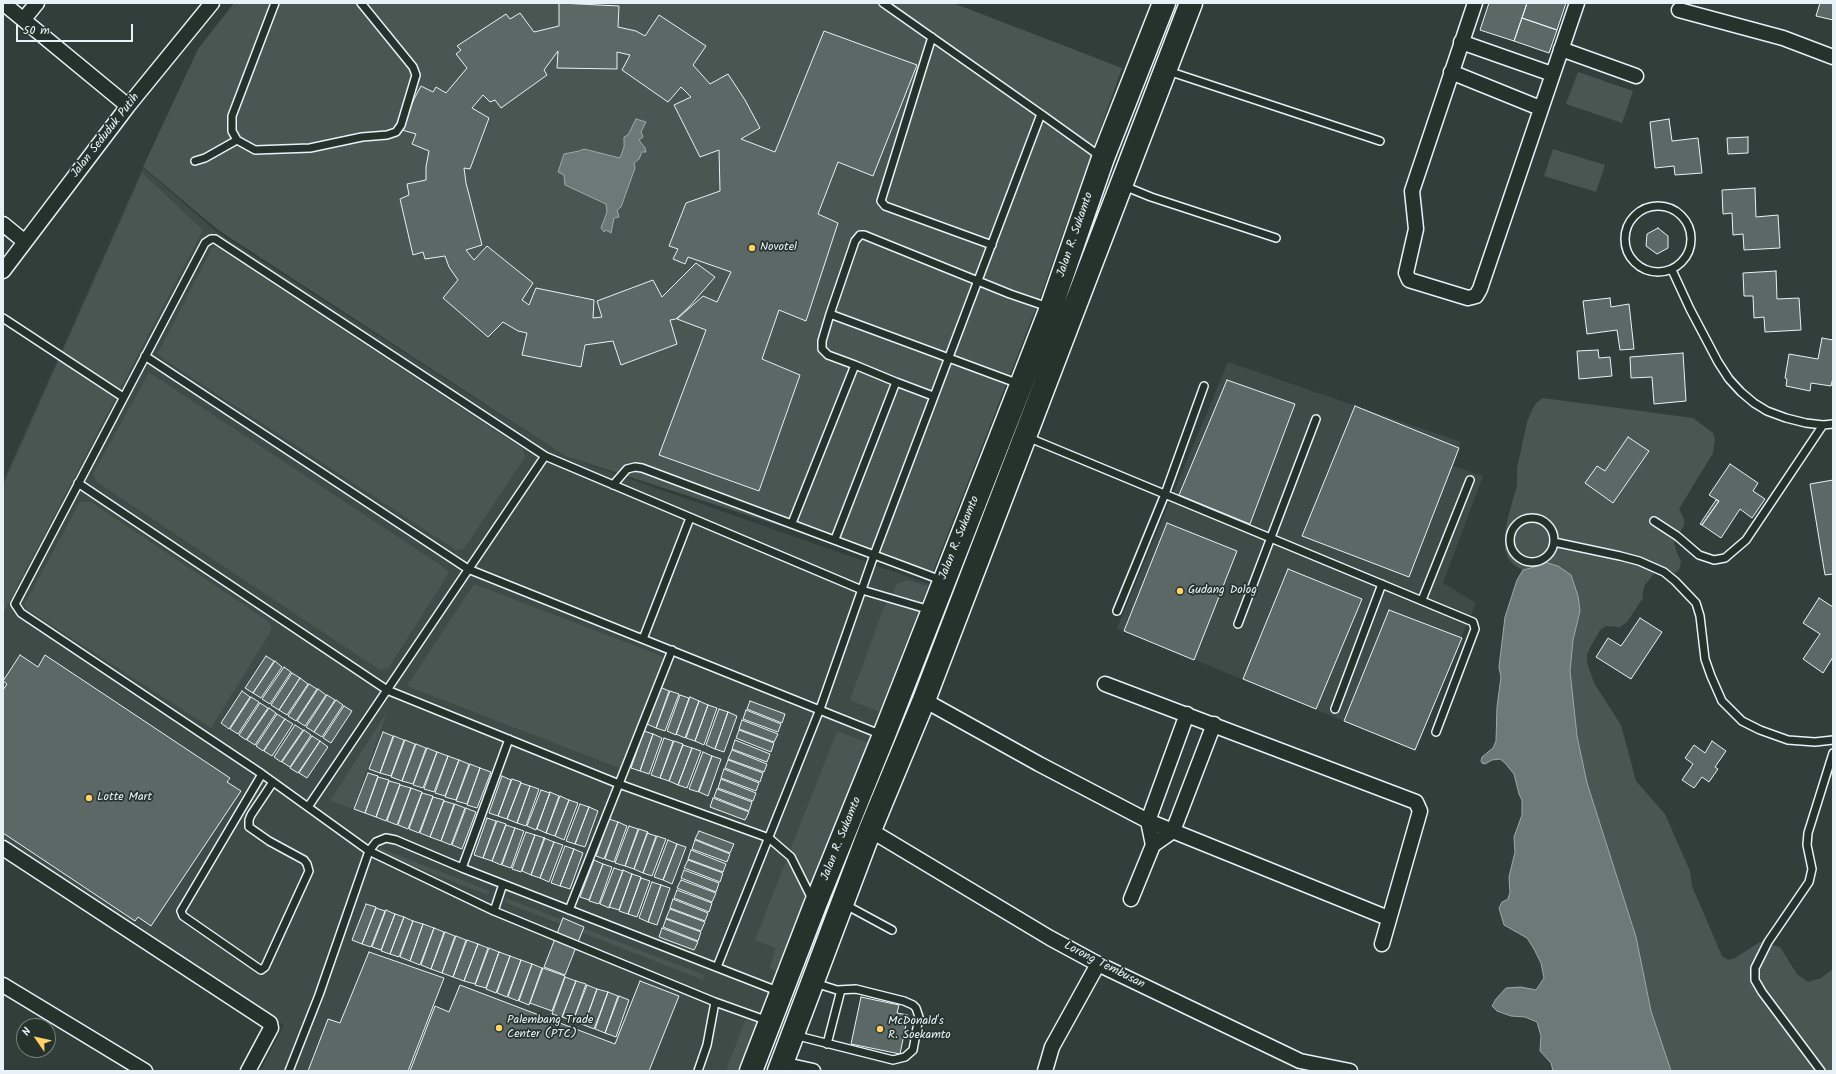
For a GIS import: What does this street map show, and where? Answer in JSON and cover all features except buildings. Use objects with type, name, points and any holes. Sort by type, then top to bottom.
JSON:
[{"type":"highway","name":"Jalan R. Sukamto","points":[[780,1068],[870,830],[924,700],[1191,3]]},
{"type":"highway","points":[[1182,25],[1197,3]]},
{"type":"highway","name":"Jalan R. Sukamto","points":[[751,1071],[1051,308],[1103,158],[1162,8]]},
{"type":"street","points":[[3,3],[128,106]]},
{"type":"street","points":[[24,19],[36,3]]},
{"type":"street","name":"Jalan Seduduk Putih","points":[[3,271],[128,106],[212,3]]},
{"type":"street","points":[[1475,3],[1412,191],[1416,229],[1406,273],[1407,278],[1411,280],[1468,298],[1474,297],[1478,293],[1577,3]]},
{"type":"street","points":[[1679,10],[1783,38],[1833,57]]},
{"type":"street","points":[[1461,42],[1552,74]]},
{"type":"street","points":[[1561,48],[1636,76]]},
{"type":"street","points":[[1451,72],[1540,108]]},
{"type":"street","points":[[3,224],[25,242]]},
{"type":"street","points":[[1105,684],[1188,714],[1416,802],[1420,811],[1388,918],[1382,944]]},
{"type":"street","points":[[924,700],[1039,764],[1148,821],[1388,918]]},
{"type":"street","points":[[1154,845],[1148,821],[1188,714]]},
{"type":"street","points":[[1131,899],[1154,845],[1173,831],[1214,724]]},
{"type":"street","name":"Lorong Tembusan","points":[[870,830],[1050,938],[1098,964],[1300,1066],[1350,1071]]},
{"type":"street","points":[[3,848],[270,1023],[271,1028],[248,1071]]},
{"type":"street","points":[[1045,1071],[1052,1047],[1098,964]]},
{"type":"street","points":[[3,985],[145,1071]]},
{"type":"street","points":[[780,1068],[813,1071]]},
{"type":"lane","points":[[275,3],[232,116],[232,131],[237,140],[248,148],[255,150],[265,151],[310,148],[362,136],[387,135],[396,132],[401,125],[416,75],[413,67],[361,3]]},
{"type":"lane","points":[[883,3],[1103,158]]},
{"type":"lane","points":[[932,37],[881,201],[885,206],[992,245]]},
{"type":"lane","points":[[1166,70],[1380,141]]},
{"type":"lane","points":[[717,967],[820,708],[874,555],[933,396],[1041,114]]},
{"type":"lane","points":[[195,161],[205,158],[237,140]]},
{"type":"lane","points":[[1122,185],[1151,197],[1276,238]]},
{"type":"lane","points":[[1658,206],[1671,208],[1683,216],[1690,228],[1692,242],[1687,256],[1672,270],[1658,273],[1645,270],[1633,262],[1626,250],[1625,236],[1629,223],[1638,212],[1658,206]]},
{"type":"lane","points":[[933,396],[828,355],[822,349],[822,341],[830,314],[855,241],[860,235],[864,235],[1010,294],[1051,308]]},
{"type":"lane","points":[[770,1022],[715,1002],[494,911],[369,851],[340,832],[262,774],[17,609],[15,604],[205,243],[211,239],[216,239],[545,456],[862,590],[932,611]]},
{"type":"lane","points":[[1672,270],[1690,309],[1718,362],[1729,379],[1741,392],[1754,403],[1767,411],[1793,419],[1823,425],[1833,424]]},
{"type":"lane","points":[[830,314],[1021,385]]},
{"type":"lane","points":[[3,318],[123,397]]},
{"type":"lane","points":[[145,356],[468,569],[820,708],[884,735]]},
{"type":"lane","points":[[792,523],[855,365]]},
{"type":"lane","points":[[835,539],[896,382]]},
{"type":"lane","points":[[1117,611],[1165,494],[1204,386]]},
{"type":"lane","points":[[1238,624],[1316,419]]},
{"type":"lane","points":[[1654,521],[1677,536],[1699,555],[1714,560],[1725,558],[1746,540],[1823,425]]},
{"type":"lane","points":[[1025,436],[1471,620],[1476,627],[1436,732]]},
{"type":"lane","points":[[308,807],[545,456]]},
{"type":"lane","points":[[613,485],[627,469],[635,467],[792,523],[944,581]]},
{"type":"lane","points":[[1422,600],[1470,480]]},
{"type":"lane","points":[[78,483],[387,690],[619,784],[769,838],[791,857],[815,905]]},
{"type":"lane","points":[[643,638],[690,518]]},
{"type":"lane","points":[[1534,518],[1539,519],[1548,525],[1553,533],[1554,542],[1553,548],[1547,557],[1532,562],[1523,560],[1514,554],[1510,545],[1512,530],[1519,522],[1534,518]]},
{"type":"lane","points":[[1554,542],[1639,561],[1664,572],[1696,603],[1700,616],[1705,659],[1711,676],[1722,701],[1742,721],[1760,730],[1788,740],[1815,742],[1833,740]]},
{"type":"lane","points":[[1335,709],[1382,584]]},
{"type":"lane","points":[[569,910],[672,650]]},
{"type":"lane","points":[[462,868],[509,739]]},
{"type":"lane","points":[[1821,1071],[1762,992],[1756,980],[1755,968],[1768,942],[1809,882],[1812,869],[1807,845],[1808,833],[1833,753]]},
{"type":"lane","points":[[262,774],[181,911],[183,916],[261,970],[265,967],[309,871],[304,860],[269,841],[249,827],[251,815],[273,782]]},
{"type":"lane","points":[[289,1071],[319,995],[369,851],[379,840],[390,838],[462,868],[782,992]]},
{"type":"lane","points":[[494,911],[503,884]]},
{"type":"lane","points":[[842,903],[892,930]]},
{"type":"lane","points":[[792,1035],[893,1060],[905,1058],[913,1050],[919,1017],[916,1008],[913,1005],[904,1001],[856,989],[841,990],[812,982]]},
{"type":"lane","points":[[827,1044],[841,990]]},
{"type":"lane","points":[[698,1071],[707,1045],[715,1002]]},
{"type":"shaded area","points":[[234,3],[953,3],[1122,68],[1038,303],[929,582],[898,564],[565,456],[218,230],[143,167],[198,49]]},
{"type":"shaded area","points":[[1578,72],[1633,91],[1622,123],[1566,104]]},
{"type":"shaded area","points":[[636,119],[646,122],[641,132],[643,137],[639,140],[646,152],[642,152],[639,159],[634,163],[635,168],[621,207],[617,210],[619,217],[614,218],[611,233],[606,230],[604,232],[601,228],[607,212],[606,204],[565,185],[564,175],[558,172],[564,154],[584,149],[620,158],[624,147],[624,137],[628,135]]},
{"type":"shaded area","points":[[1553,149],[1605,165],[1596,192],[1544,176]]},
{"type":"shaded area","points":[[143,168],[217,232],[565,456],[929,584],[742,1071],[260,1071],[284,1025],[3,840],[3,482]]},
{"type":"shaded area","points":[[142,173],[203,230],[3,614],[3,486]]},
{"type":"shaded area","points":[[217,247],[523,449],[525,457],[464,549],[456,550],[162,358],[158,353],[212,248]]},
{"type":"shaded area","points":[[1228,362],[1461,442],[1453,466],[1483,476],[1443,583],[1476,603],[1415,750],[1117,628]]},
{"type":"shaded area","points":[[148,374],[153,375],[445,568],[449,573],[389,667],[380,670],[97,482],[93,474]]},
{"type":"shaded area","points":[[1543,398],[1693,418],[1713,433],[1715,440],[1713,453],[1679,509],[1684,519],[1684,525],[1674,543],[1681,561],[1680,568],[1676,573],[1663,568],[1656,571],[1645,585],[1643,598],[1627,622],[1620,627],[1606,626],[1600,630],[1587,655],[1587,662],[1594,683],[1621,725],[1636,781],[1665,814],[1690,871],[1692,886],[1722,956],[1728,960],[1735,958],[1760,942],[1780,947],[1797,974],[1808,982],[1821,978],[1833,969],[1833,1071],[1671,1071],[1651,1011],[1636,937],[1587,783],[1577,736],[1570,671],[1573,640],[1580,611],[1571,575],[1544,562],[1538,566],[1523,570],[1514,565],[1508,558],[1505,550],[1507,521],[1517,485],[1517,468],[1527,422],[1537,402]]},
{"type":"shaded area","points":[[80,502],[91,502],[268,621],[272,629],[211,728],[28,610],[24,605]]},
{"type":"shaded area","points":[[1544,562],[1558,566],[1571,575],[1578,596],[1580,611],[1573,640],[1570,671],[1577,736],[1587,783],[1636,937],[1651,1011],[1671,1071],[1553,1071],[1551,1063],[1540,1051],[1541,1036],[1537,1022],[1525,1017],[1511,1016],[1497,1011],[1492,1006],[1506,988],[1521,987],[1536,990],[1544,978],[1541,963],[1527,938],[1504,925],[1499,908],[1502,902],[1508,899],[1510,892],[1509,877],[1515,852],[1514,837],[1522,815],[1522,800],[1514,774],[1505,763],[1500,759],[1492,760],[1485,764],[1481,761],[1482,757],[1493,748],[1496,741],[1497,707],[1501,677],[1499,667],[1505,617],[1517,580],[1523,570],[1538,566]]},
{"type":"shaded area","points":[[907,580],[928,586],[879,712],[850,700],[882,612],[897,584]]},
{"type":"shaded area","points":[[474,584],[667,658],[624,770],[407,686]]},
{"type":"shaded area","points":[[387,712],[353,809],[330,801]]},
{"type":"shaded area","points":[[837,731],[868,743],[779,972],[770,968],[775,948],[755,940]]},
{"type":"shaded area","points":[[377,847],[490,891],[488,895],[376,852]]},
{"type":"shaded area","points":[[506,898],[704,975],[703,980],[504,902]]},
{"type":"shaded area","points":[[745,1020],[761,1024],[743,1071],[726,1071]]},
{"type":"place","name":"Novotel","points":[[752,248]]},
{"type":"place","name":"Gudang Dolog","points":[[1180,591]]},
{"type":"place","name":"Lotte Mart","points":[[89,798]]},
{"type":"place","name":"Palembang Trade Center (PTC)","points":[[499,1028]]},
{"type":"place","name":"McDonald's R. Soekamto","points":[[880,1029]]}]
